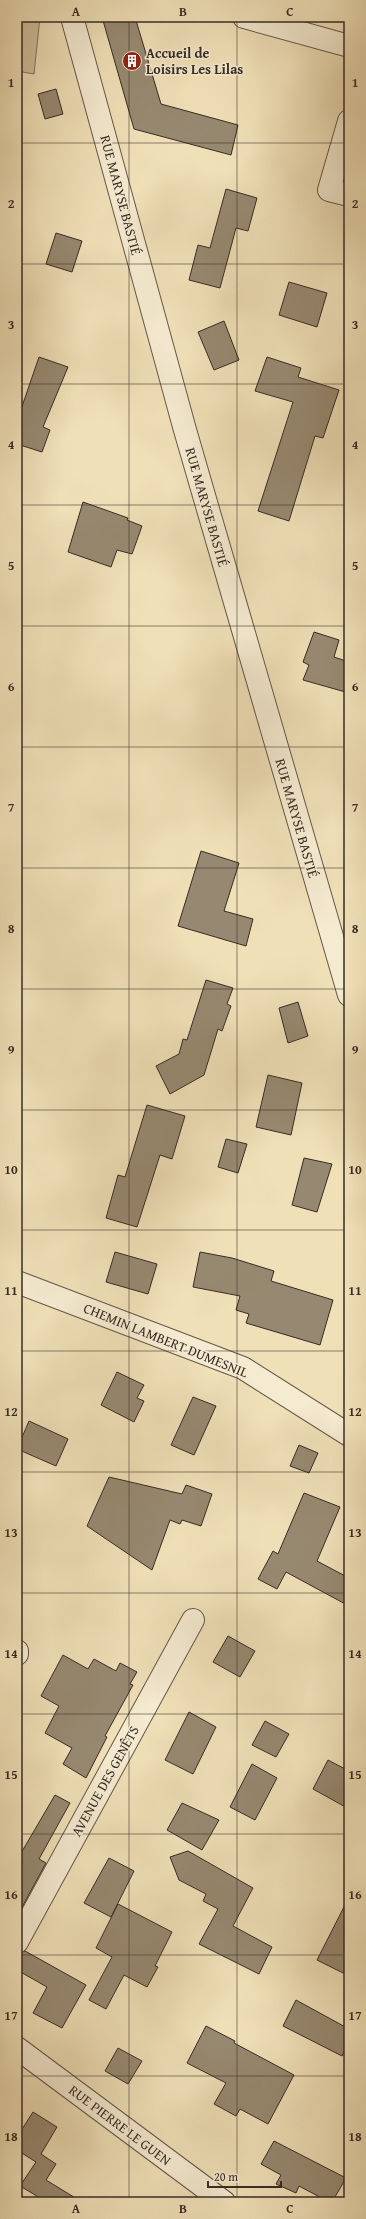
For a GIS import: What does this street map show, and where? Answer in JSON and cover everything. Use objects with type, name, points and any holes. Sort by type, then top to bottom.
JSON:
[{"type":"street","name":"RUE MARYSE BASTIÉ","points":[[72,17],[185,430],[349,995]]},
{"type":"street","points":[[244,17],[349,46]]},
{"type":"street","points":[[349,121],[329,190],[349,195]]},
{"type":"street","name":"CHEMIN LAMBERT DUMESNIL","points":[[17,1282],[243,1368],[349,1435]]},
{"type":"street","name":"AVENUE DES GENÊTS","points":[[17,1942],[193,1620]]},
{"type":"street","name":"RUE PIERRE LE GUEN","points":[[17,2048],[224,2202]]},
{"type":"shaded area","points":[[17,17],[40,17],[34,74],[17,71]]},
{"type":"building","name":"Accueil de Loisirs Les Lilas","points":[[102,17],[135,17],[161,104],[238,125],[231,155],[134,129]]},
{"type":"building","points":[[56,89],[63,114],[45,119],[38,94]]},
{"type":"building","points":[[226,189],[257,198],[248,231],[236,228],[220,288],[189,280],[198,245],[210,248]]},
{"type":"building","points":[[56,233],[82,241],[72,272],[46,264]]},
{"type":"building","points":[[289,282],[327,293],[317,327],[279,315]]},
{"type":"building","points":[[224,321],[239,360],[214,370],[198,332]]},
{"type":"building","points":[[39,357],[68,367],[43,427],[50,430],[42,452],[17,444],[17,421]]},
{"type":"building","points":[[267,357],[301,368],[298,377],[339,390],[323,438],[315,436],[289,521],[258,511],[293,402],[255,391]]},
{"type":"building","points":[[83,502],[128,518],[127,520],[142,526],[132,554],[117,550],[111,567],[68,552]]},
{"type":"building","points":[[314,632],[339,640],[334,657],[349,662],[349,693],[303,680],[309,665],[303,662]]},
{"type":"building","points":[[201,851],[239,863],[224,911],[253,919],[246,946],[178,926]]},
{"type":"building","points":[[206,980],[233,988],[227,1004],[231,1006],[222,1031],[218,1029],[204,1075],[170,1094],[156,1066],[179,1054],[183,1039],[187,1040]]},
{"type":"building","points":[[298,1002],[308,1036],[288,1043],[279,1008]]},
{"type":"building","points":[[268,1075],[302,1083],[291,1135],[256,1127]]},
{"type":"building","points":[[147,1105],[185,1116],[172,1159],[160,1155],[137,1227],[106,1218],[118,1175],[125,1177]]},
{"type":"building","points":[[226,1139],[247,1144],[238,1173],[218,1167]]},
{"type":"building","points":[[304,1158],[332,1164],[317,1212],[292,1205]]},
{"type":"building","points":[[115,1252],[157,1264],[148,1294],[106,1282]]},
{"type":"building","points":[[200,1252],[232,1258],[274,1271],[271,1281],[333,1300],[320,1345],[246,1323],[249,1314],[236,1310],[240,1296],[193,1287]]},
{"type":"building","points":[[117,1372],[144,1385],[137,1398],[144,1401],[134,1422],[101,1405]]},
{"type":"building","points":[[193,1397],[216,1406],[194,1455],[171,1445]]},
{"type":"building","points":[[29,1421],[68,1439],[56,1466],[17,1449]]},
{"type":"building","points":[[299,1445],[318,1453],[309,1473],[290,1466]]},
{"type":"building","points":[[109,1477],[182,1494],[186,1485],[212,1494],[201,1526],[182,1520],[180,1524],[170,1520],[152,1570],[87,1526]]},
{"type":"building","points":[[304,1493],[340,1507],[317,1561],[349,1578],[349,1606],[286,1572],[277,1589],[258,1579],[273,1551],[278,1554]]},
{"type":"building","points":[[228,1636],[255,1651],[240,1677],[213,1662]]},
{"type":"building","points":[[63,1655],[88,1669],[94,1659],[116,1671],[120,1663],[137,1672],[130,1684],[133,1685],[105,1736],[107,1737],[86,1778],[63,1764],[72,1748],[45,1733],[59,1706],[41,1696]]},
{"type":"building","points":[[189,1712],[216,1727],[193,1774],[165,1760]]},
{"type":"building","points":[[265,1721],[289,1734],[276,1757],[252,1745]]},
{"type":"building","points":[[328,1760],[349,1771],[349,1809],[313,1789]]},
{"type":"building","points":[[252,1764],[277,1778],[255,1820],[230,1807]]},
{"type":"building","points":[[55,1795],[70,1803],[39,1859],[46,1863],[21,1909],[17,1907],[17,1860]]},
{"type":"building","points":[[182,1803],[219,1820],[202,1850],[167,1830]]},
{"type":"building","points":[[188,1851],[253,1888],[233,1926],[272,1947],[259,1974],[199,1944],[218,1909],[203,1901],[206,1894],[179,1880],[170,1857]]},
{"type":"building","points":[[109,1858],[134,1871],[111,1917],[84,1903]]},
{"type":"building","points":[[349,1897],[349,1976],[317,1960]]},
{"type":"building","points":[[118,1904],[172,1932],[155,1966],[158,1967],[147,1987],[124,1975],[106,2009],[89,2000],[112,1957],[96,1948]]},
{"type":"building","points":[[25,1951],[86,1985],[62,2028],[33,2013],[47,1987],[17,1970],[17,1954]]},
{"type":"building","points":[[296,2000],[349,2029],[349,2042],[342,2056],[283,2026]]},
{"type":"building","points":[[206,2026],[235,2041],[234,2043],[294,2075],[268,2124],[240,2109],[236,2116],[214,2104],[226,2083],[187,2063]]},
{"type":"building","points":[[118,2048],[142,2061],[128,2084],[105,2071]]},
{"type":"building","points":[[33,2112],[57,2127],[41,2154],[56,2164],[46,2180],[82,2202],[47,2202],[20,2186],[36,2162],[17,2150],[17,2137]]},
{"type":"building","points":[[274,2141],[346,2178],[332,2202],[329,2202],[299,2186],[296,2193],[276,2184],[281,2175],[261,2164]]},
{"type":"place","name":"Accueil de Loisirs Les Lilas","points":[[132,61]]}]
